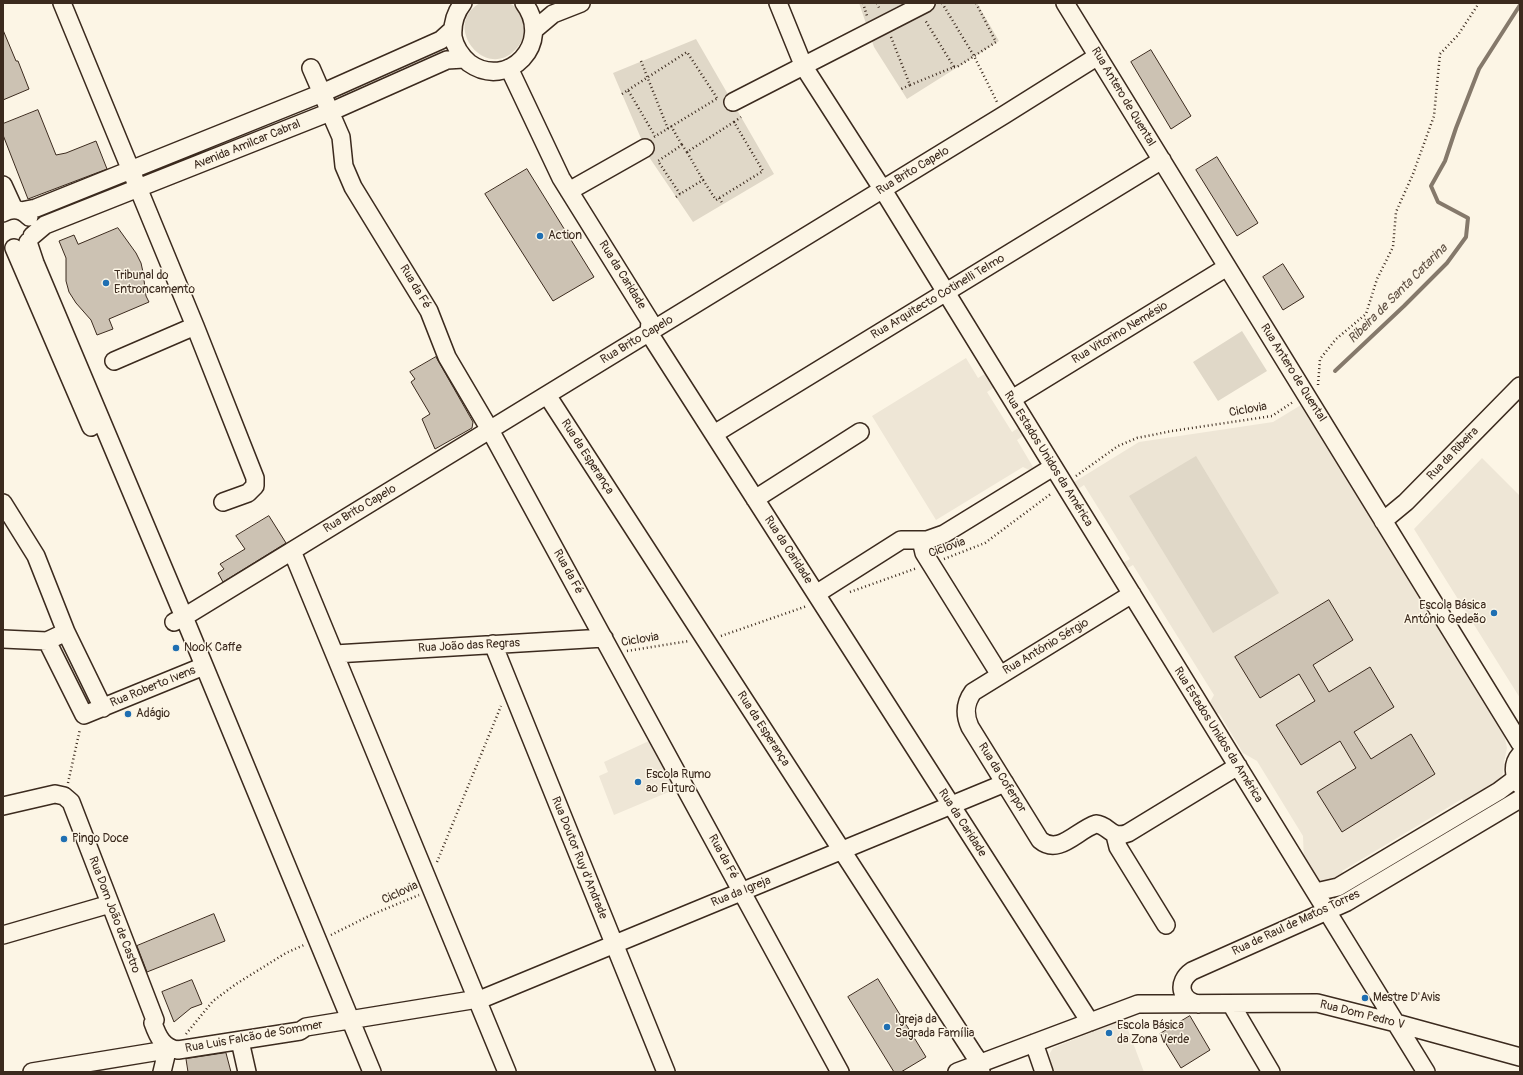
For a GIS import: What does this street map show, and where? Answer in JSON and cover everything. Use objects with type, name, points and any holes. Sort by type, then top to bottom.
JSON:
[{"type":"street","points":[[62,3],[195,326],[255,478],[255,486],[248,493],[223,502]]},
{"type":"street","points":[[463,3],[459,7],[454,18],[452,30],[454,41],[458,50],[464,59],[474,66],[485,70],[497,71],[509,68],[519,62],[527,53],[533,42],[533,19],[524,3]]},
{"type":"street","points":[[534,30],[553,14],[581,3]]},
{"type":"street","name":"Rua Estados Unidos da América","points":[[778,3],[804,67],[883,190],[1426,1072]]},
{"type":"street","name":"Rua Antero de Quental","points":[[1065,3],[1228,267],[1312,391],[1383,520],[1520,743]]},
{"type":"street","points":[[728,103],[804,67],[922,5]]},
{"type":"street","name":"Avenida Amilcar Cabral","points":[[13,211],[36,208],[322,93],[441,40],[452,30]]},
{"type":"street","name":"Rua Brito Capelo","points":[[179,620],[1004,116],[1098,56]]},
{"type":"street","name":"Avenida Amilcar Cabral","points":[[14,244],[45,225],[330,112],[447,60],[464,59]]},
{"type":"street","name":"Rua da Fé","points":[[311,68],[341,137],[344,166],[353,187],[429,311],[447,357],[490,430],[840,1072]]},
{"type":"street","name":"Rua da Caridade","points":[[509,68],[561,178],[650,320],[649,333],[1090,1022]]},
{"type":"street","points":[[569,191],[650,142]]},
{"type":"street","name":"Rua Arquitecto Cotinelli Telmo","points":[[714,434],[1162,160]]},
{"type":"street","points":[[3,185],[13,211],[31,219],[33,230],[14,244],[35,263],[179,620],[312,942],[345,1021],[372,1072]]},
{"type":"street","name":"Rua Vitorino Nemésio","points":[[1012,399],[1228,267]]},
{"type":"street","points":[[114,361],[195,326]]},
{"type":"street","name":"Rua da Ribeira","points":[[1383,520],[1406,502],[1517,394]]},
{"type":"street","name":"Rua da Esperança","points":[[547,395],[842,850],[980,1068]]},
{"type":"street","points":[[755,499],[860,432]]},
{"type":"street","points":[[818,598],[898,542],[907,539],[922,540],[944,534],[1053,467]]},
{"type":"street","points":[[3,503],[36,556],[66,632],[102,708]]},
{"type":"street","points":[[922,540],[924,553],[1000,675]]},
{"type":"street","points":[[292,551],[507,1072]]},
{"type":"street","name":"Rua António Sérgio","points":[[966,705],[973,692],[1132,594]]},
{"type":"street","points":[[3,639],[47,641],[66,632]]},
{"type":"street","points":[[47,641],[84,715]]},
{"type":"street","name":"Rua João das Regras","points":[[334,654],[493,644],[607,644]]},
{"type":"street","name":"Rua Doutor Ruy d'Andrade","points":[[493,644],[666,1072]]},
{"type":"street","name":"Rua Roberto Ivens","points":[[84,715],[199,668]]},
{"type":"street","name":"Rua da Coferpor","points":[[966,705],[965,712],[970,727],[1040,840],[1049,846],[1060,845],[1096,824],[1104,826],[1115,835]]},
{"type":"street","points":[[1518,782],[1514,768],[1517,758],[1520,755]]},
{"type":"street","points":[[1166,925],[1118,847],[1115,835],[1124,835],[1128,833],[1238,766]]},
{"type":"street","name":"Rua de Raul de Matos Torres","points":[[1316,892],[1338,887],[1499,791],[1518,782]]},
{"type":"street","name":"Rua da Igreja","points":[[477,999],[484,998],[1005,783]]},
{"type":"street","points":[[3,806],[55,794],[65,796]]},
{"type":"street","name":"Rua Dom João de Castro","points":[[65,796],[73,806],[155,1020],[153,1023],[157,1034],[163,1044],[170,1048]]},
{"type":"street","name":"Rua de Raul de Matos Torres","points":[[1199,1004],[1191,1002],[1184,995],[1182,990],[1183,982],[1188,974],[1347,902],[1520,799]]},
{"type":"street","points":[[3,935],[110,904]]},
{"type":"street","name":"Rua Luis Falcão de Sommer","points":[[32,1072],[160,1051],[170,1048],[184,1050],[240,1041],[300,1031],[306,1027],[477,999]]},
{"type":"street","name":"Rua Dom Pedro V","points":[[957,1072],[980,1068],[1034,1043],[1138,1004],[1317,1003],[1520,1057]]},
{"type":"street","points":[[1231,1004],[1271,1072]]},
{"type":"street","points":[[345,1021],[360,1072]]},
{"type":"street","points":[[240,1041],[248,1072]]},
{"type":"street","points":[[1034,1043],[1044,1072]]},
{"type":"street","points":[[162,1072],[170,1048]]},
{"type":"path","points":[[942,3],[974,56],[1004,116]]},
{"type":"path","points":[[901,89],[957,67],[996,42],[976,3]]},
{"type":"path","points":[[1312,391],[1320,359],[1336,339],[1366,314],[1377,280],[1394,247],[1396,212],[1413,174],[1434,116],[1440,54],[1458,34],[1480,3]]},
{"type":"path","points":[[922,5],[954,67]]},
{"type":"path","points":[[886,24],[910,85]]},
{"type":"path","points":[[622,94],[687,52],[728,103],[734,122],[763,171],[716,200],[671,126]]},
{"type":"path","points":[[641,61],[668,129]]},
{"type":"path","points":[[628,90],[650,142],[671,126],[728,103]]},
{"type":"path","points":[[687,152],[734,122]]},
{"type":"path","points":[[680,194],[658,161],[682,145]]},
{"type":"path","points":[[676,197],[703,180]]},
{"type":"path","points":[[719,198],[723,204]]},
{"type":"path","name":"Ciclovia","points":[[849,592],[985,543],[1110,451],[1126,442],[1147,435],[1272,416],[1312,391]]},
{"type":"path","name":"Ciclovia","points":[[607,644],[619,653],[722,636],[744,629],[818,598]]},
{"type":"path","name":"Ciclovia","points":[[170,1048],[213,1001],[236,984],[286,953],[338,932],[371,915],[425,893],[501,706],[512,692]]},
{"type":"path","points":[[65,796],[84,715]]},
{"type":"shaded area","points":[[480,3],[509,3],[518,10],[522,17],[524,34],[522,40],[515,50],[503,58],[491,59],[480,55],[466,36],[465,24],[469,13]]},
{"type":"shaded area","points":[[859,3],[977,3],[999,41],[907,99],[874,47]]},
{"type":"shaded area","points":[[696,39],[774,174],[693,222],[649,157],[613,73]]},
{"type":"shaded area","points":[[1242,331],[1267,371],[1218,401],[1193,362]]},
{"type":"shaded area","points":[[966,358],[978,378],[988,372],[996,386],[987,392],[1012,432],[1021,426],[1026,434],[1017,440],[1033,467],[1042,461],[1043,463],[1033,472],[1023,467],[936,520],[872,416]]},
{"type":"shaded area","points":[[1301,405],[1504,734],[1507,748],[1503,773],[1499,782],[1465,804],[1462,799],[1342,871],[1345,876],[1327,884],[1319,882],[1304,862],[1303,836],[1257,761],[1243,753],[1219,713],[1214,716],[1208,706],[1214,695],[1133,565],[1124,570],[1121,564],[1130,559],[1084,485],[1075,491],[1071,484],[1139,442],[1273,422]]},
{"type":"shaded area","points":[[1196,456],[1279,593],[1213,633],[1129,496]]},
{"type":"shaded area","name":"Escola Básica António Gedeão","points":[[1482,458],[1520,496],[1520,698],[1414,529]]},
{"type":"shaded area","name":"Escola Rumo ao Futuro","points":[[651,740],[678,788],[614,815],[599,776],[608,772],[604,762]]},
{"type":"shaded area","name":"Escola Básica da Zona Verde","points":[[1124,1019],[1144,1072],[1054,1072],[1050,1060],[1050,1053],[1053,1048]]},
{"type":"building","points":[[3,30],[16,61],[18,61],[29,89],[3,100]]},
{"type":"building","points":[[1151,50],[1191,116],[1171,129],[1131,62]]},
{"type":"building","points":[[38,110],[56,155],[66,153],[96,141],[107,169],[28,199],[3,135],[3,124]]},
{"type":"building","points":[[1217,157],[1258,223],[1237,236],[1196,170]]},
{"type":"building","name":"Action","points":[[527,169],[594,277],[553,301],[485,194]]},
{"type":"building","name":"Tribunal do Entroncamento","points":[[118,228],[136,253],[141,263],[146,296],[149,302],[109,319],[113,329],[97,335],[91,320],[76,303],[69,292],[66,281],[66,258],[59,241],[74,235],[78,244]]},
{"type":"building","points":[[1283,264],[1304,297],[1283,310],[1263,277]]},
{"type":"building","points":[[436,357],[473,422],[472,428],[435,449],[422,419],[430,414],[411,382],[415,379],[410,372]]},
{"type":"building","points":[[269,516],[286,543],[223,582],[218,573],[224,569],[220,564],[245,549],[236,536]]},
{"type":"building","points":[[1329,600],[1353,640],[1313,665],[1329,692],[1370,667],[1394,707],[1354,732],[1371,759],[1411,734],[1435,774],[1342,832],[1317,792],[1356,768],[1340,741],[1301,765],[1276,725],[1315,701],[1299,674],[1260,698],[1235,657]]},
{"type":"building","points":[[214,914],[225,941],[147,972],[137,946]]},
{"type":"building","name":"Igreja da Sagrada Família","points":[[878,979],[926,1057],[901,1072],[894,1072],[848,997]]},
{"type":"building","points":[[192,980],[202,1004],[191,1008],[174,1022],[162,992]]},
{"type":"building","points":[[1190,1016],[1210,1050],[1181,1068],[1160,1034]]},
{"type":"building","points":[[226,1053],[231,1072],[188,1072],[186,1059]]},
{"type":"waterway","name":"Ribeira de Santa Catarina","points":[[1335,371],[1447,263],[1466,237],[1468,218],[1438,202],[1431,186],[1445,161],[1479,69],[1520,5]]},
{"type":"place","name":"Action","points":[[540,236]]},
{"type":"place","name":"Tribunal do Entroncamento","points":[[106,283]]},
{"type":"place","name":"Escola Básica António Gedeão","points":[[1494,613]]},
{"type":"place","name":"NooK Caffe","points":[[176,648]]},
{"type":"place","name":"Adágio","points":[[128,714]]},
{"type":"place","name":"Escola Rumo ao Futuro","points":[[638,782]]},
{"type":"place","name":"Pingo Doce","points":[[64,839]]},
{"type":"place","name":"Mestre D'Avis","points":[[1365,998]]},
{"type":"place","name":"Igreja da Sagrada Família","points":[[887,1027]]},
{"type":"place","name":"Escola Básica da Zona Verde","points":[[1109,1033]]}]
